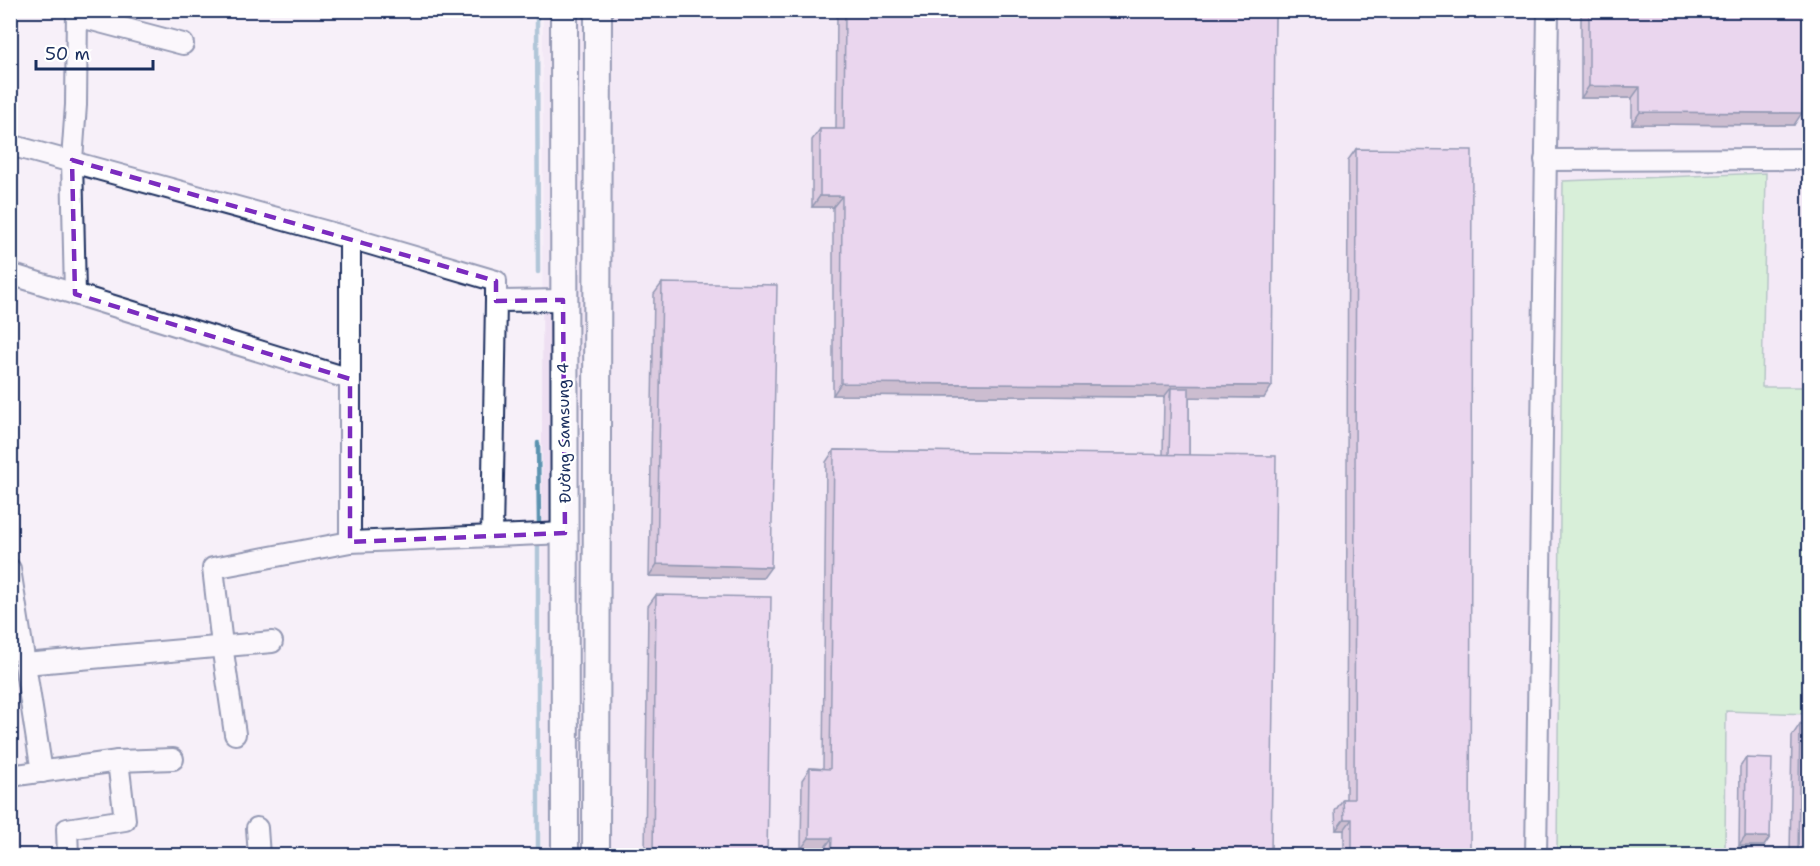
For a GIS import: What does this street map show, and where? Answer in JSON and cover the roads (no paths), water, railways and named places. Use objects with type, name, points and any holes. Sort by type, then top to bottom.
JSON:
[{"type":"main road","name":"Đường Samsung 4","points":[[564,10],[565,855]]},
{"type":"main road","name":"Đường Samsung 4","points":[[596,855],[598,10]]},
{"type":"main road","points":[[563,171],[598,172]]},
{"type":"main road","points":[[563,300],[597,299]]},
{"type":"street","points":[[1536,855],[1548,10]]},
{"type":"street","points":[[75,294],[72,160],[76,105],[76,13],[183,44]]},
{"type":"street","points":[[10,145],[72,160],[496,281],[492,536]]},
{"type":"street","points":[[1545,160],[1809,159]]},
{"type":"street","points":[[350,238],[350,542]]},
{"type":"street","points":[[10,274],[350,379]]},
{"type":"street","points":[[496,301],[563,300]]},
{"type":"street","points":[[235,734],[213,568],[350,542],[565,533]]},
{"type":"street","points":[[10,569],[42,772]]},
{"type":"street","points":[[25,664],[272,642]]},
{"type":"street","points":[[10,776],[118,761],[173,759]]},
{"type":"street","points":[[68,855],[67,829],[125,820],[118,761]]},
{"type":"street","points":[[257,828],[259,855]]},
{"type":"waterway","points":[[537,10],[538,272]]},
{"type":"waterway","points":[[538,443],[539,524]]},
{"type":"waterway","points":[[538,544],[538,856]]}]
